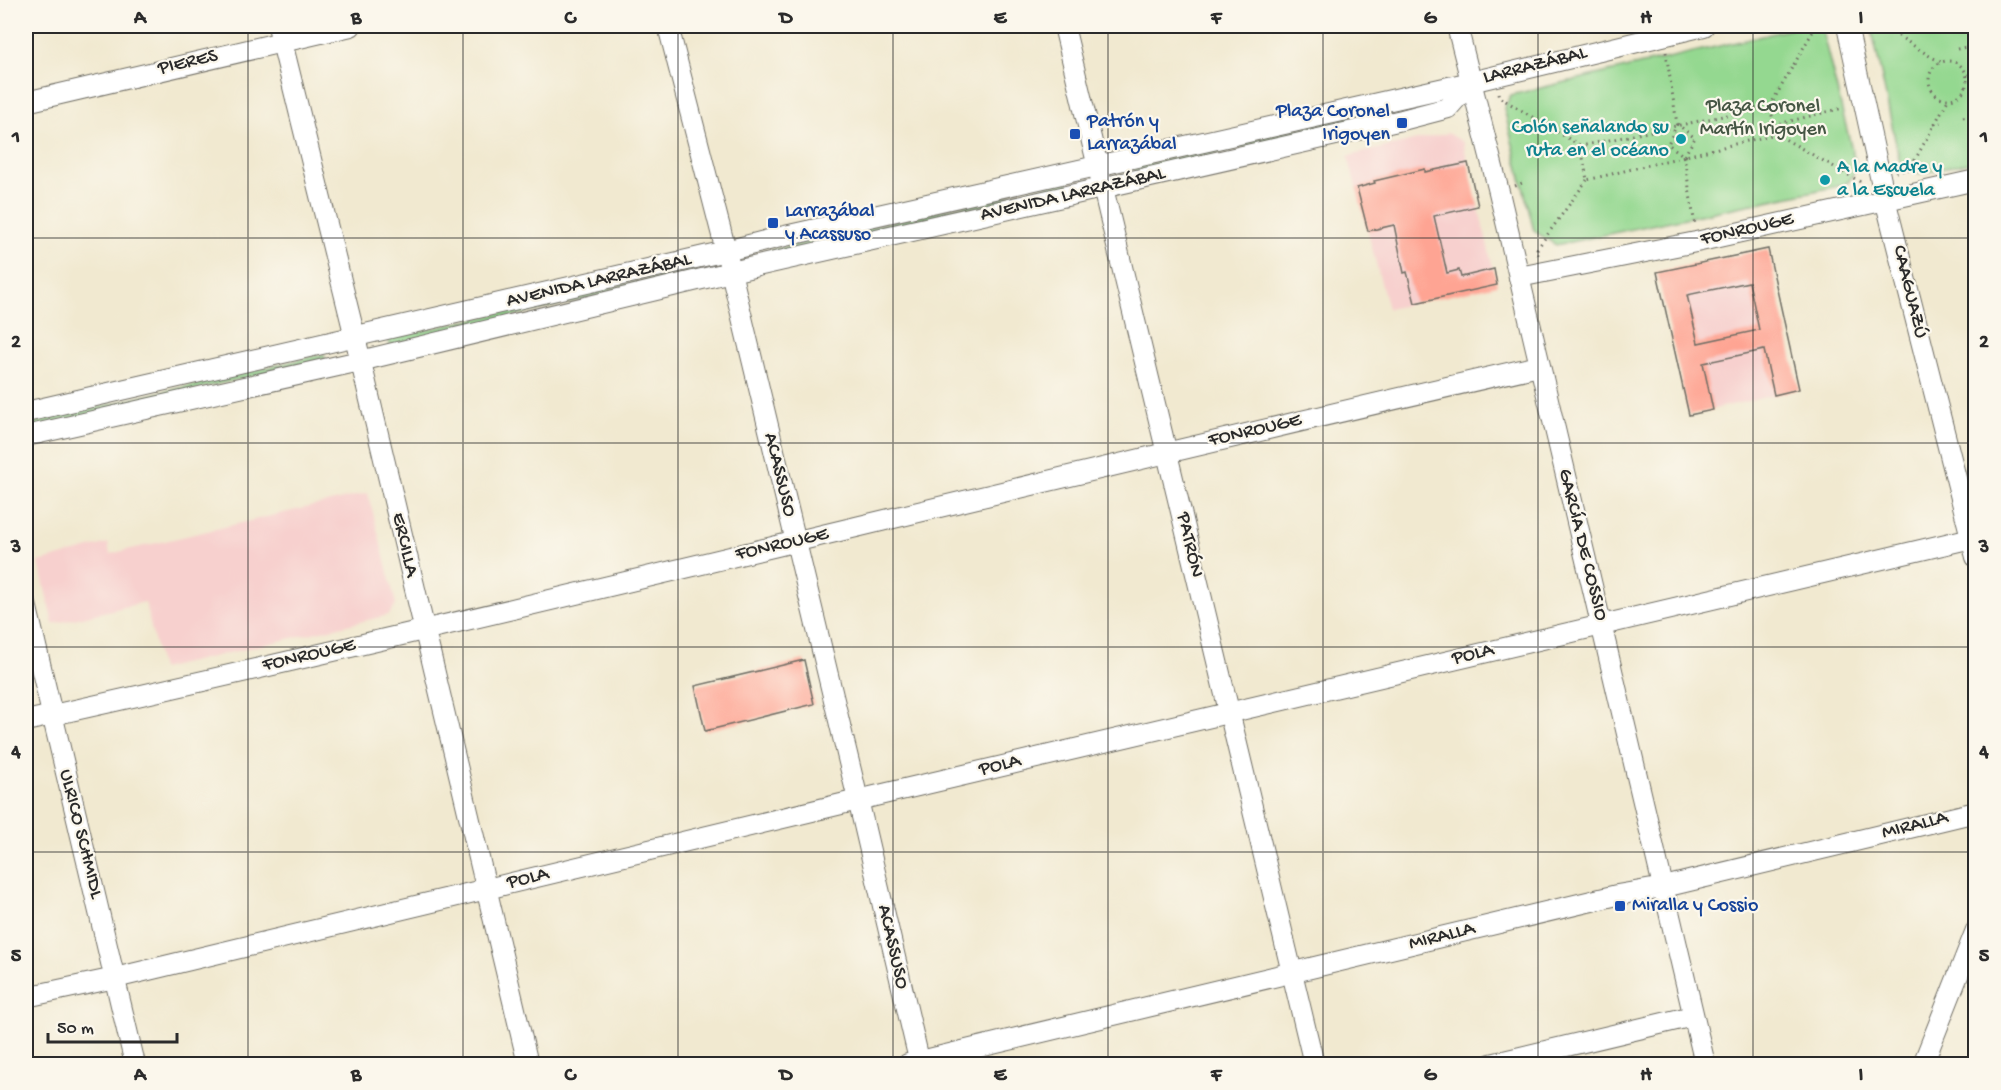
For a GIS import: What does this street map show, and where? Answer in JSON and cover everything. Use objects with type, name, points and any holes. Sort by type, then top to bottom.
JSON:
[{"type":"street","name":"PIERES","points":[[26,102],[280,33],[351,26]]},
{"type":"street","name":"ACASSUSO","points":[[668,26],[726,251],[858,800],[916,1064]]},
{"type":"street","name":"PATRÓN","points":[[1064,26],[1314,1065]]},
{"type":"street","name":"GARCÍA DE COSSIO","points":[[1457,26],[1602,625],[1705,1065]]},
{"type":"street","name":"LARRAZÁBAL","points":[[1471,82],[1704,26]]},
{"type":"street","name":"CAAGUAZÚ","points":[[1847,26],[1880,175],[1973,537],[1976,557]]},
{"type":"street","name":"ERCILLA","points":[[280,33],[355,337],[528,1065]]},
{"type":"street","name":"AVENIDA LARRAZÁBAL","points":[[26,412],[787,236],[1471,82]]},
{"type":"street","name":"AVENIDA LARRAZÁBAL","points":[[26,436],[360,361],[730,272],[1448,108],[1471,82]]},
{"type":"street","name":"FONROUGE","points":[[1519,278],[1696,242],[1976,180]]},
{"type":"street","name":"FONROUGE","points":[[26,721],[1539,366]]},
{"type":"street","name":"POLA","points":[[26,997],[115,978],[1973,537]]},
{"type":"street","name":"ULRICO SCHMIDL","points":[[26,604],[135,1065]]},
{"type":"street","name":"MIRALLA","points":[[916,1064],[1617,895],[1664,887],[1976,812]]},
{"type":"street","points":[[1923,1065],[1976,930]]},
{"type":"street","points":[[1491,1065],[1693,1016]]},
{"type":"path","points":[[1776,134],[1770,106],[1816,26]]},
{"type":"path","points":[[1883,26],[1931,57],[1942,62],[1959,64],[1967,75],[1965,88],[1961,94],[1949,98],[1937,94],[1930,84],[1932,70],[1942,62]]},
{"type":"path","points":[[1661,35],[1677,124],[1668,144],[1684,156]]},
{"type":"path","points":[[1957,49],[1976,45]]},
{"type":"path","points":[[1931,57],[1939,54]]},
{"type":"path","points":[[1967,75],[1974,76]]},
{"type":"path","points":[[1494,76],[1499,98],[1581,146],[1770,106]]},
{"type":"path","points":[[1865,204],[1862,183],[1866,177],[1910,169],[1949,98]]},
{"type":"path","points":[[1774,124],[1843,108]]},
{"type":"path","points":[[1963,117],[1976,114]]},
{"type":"path","points":[[1934,124],[1945,122]]},
{"type":"path","points":[[1677,124],[1695,138],[1684,156],[1696,242]]},
{"type":"path","points":[[1541,273],[1537,249],[1587,180],[1776,134],[1862,183]]},
{"type":"path","points":[[1581,146],[1587,180]]},
{"type":"shaded area","points":[[1448,133],[1463,142],[1497,285],[1388,309],[1348,156]]},
{"type":"shaded area","points":[[1768,249],[1799,389],[1689,415],[1657,272]]},
{"type":"shaded area","points":[[368,493],[396,604],[389,615],[161,669],[145,602],[53,624],[39,562],[108,543],[110,554]]},
{"type":"green space","name":"Plaza Coronel Martín Irigoyen","points":[[1804,26],[1813,26],[1822,30],[1856,166],[1852,177],[1846,183],[1556,245],[1534,231],[1504,108],[1511,95]]},
{"type":"green space","points":[[1875,26],[1975,26],[1975,161],[1920,174],[1900,163],[1872,31]]},
{"type":"green space","points":[[1438,96],[1440,102],[1135,172],[1134,167]]},
{"type":"green space","points":[[1068,181],[1069,187],[764,257],[763,252]]},
{"type":"green space","points":[[694,268],[694,273],[390,345],[388,339]]},
{"type":"green space","points":[[324,354],[325,359],[26,429],[26,424]]},
{"type":"building","points":[[1468,163],[1478,206],[1434,216],[1447,273],[1459,270],[1461,277],[1494,269],[1497,285],[1415,303],[1407,272],[1404,273],[1394,225],[1368,231],[1357,188],[1375,183],[1374,181],[1425,169],[1425,172]]},
{"type":"building","points":[[1768,249],[1799,389],[1774,395],[1764,350],[1703,363],[1713,410],[1689,415],[1657,272]],"holes":[[[1749,282],[1759,330],[1698,343],[1687,295]]]},
{"type":"building","points":[[804,660],[814,704],[705,731],[695,686]]},
{"type":"place","name":"Plaza Coronel Irigoyen","points":[[1402,123]]},
{"type":"place","name":"Patrón y Larrazábal","points":[[1075,134]]},
{"type":"place","name":"Colón señalando su ruta en el océano","points":[[1681,139]]},
{"type":"place","name":"A la Madre y a la Escuela","points":[[1825,180]]},
{"type":"place","name":"Larrazábal y Acassuso","points":[[773,223]]},
{"type":"place","name":"Miralla y Cossio","points":[[1620,906]]}]
